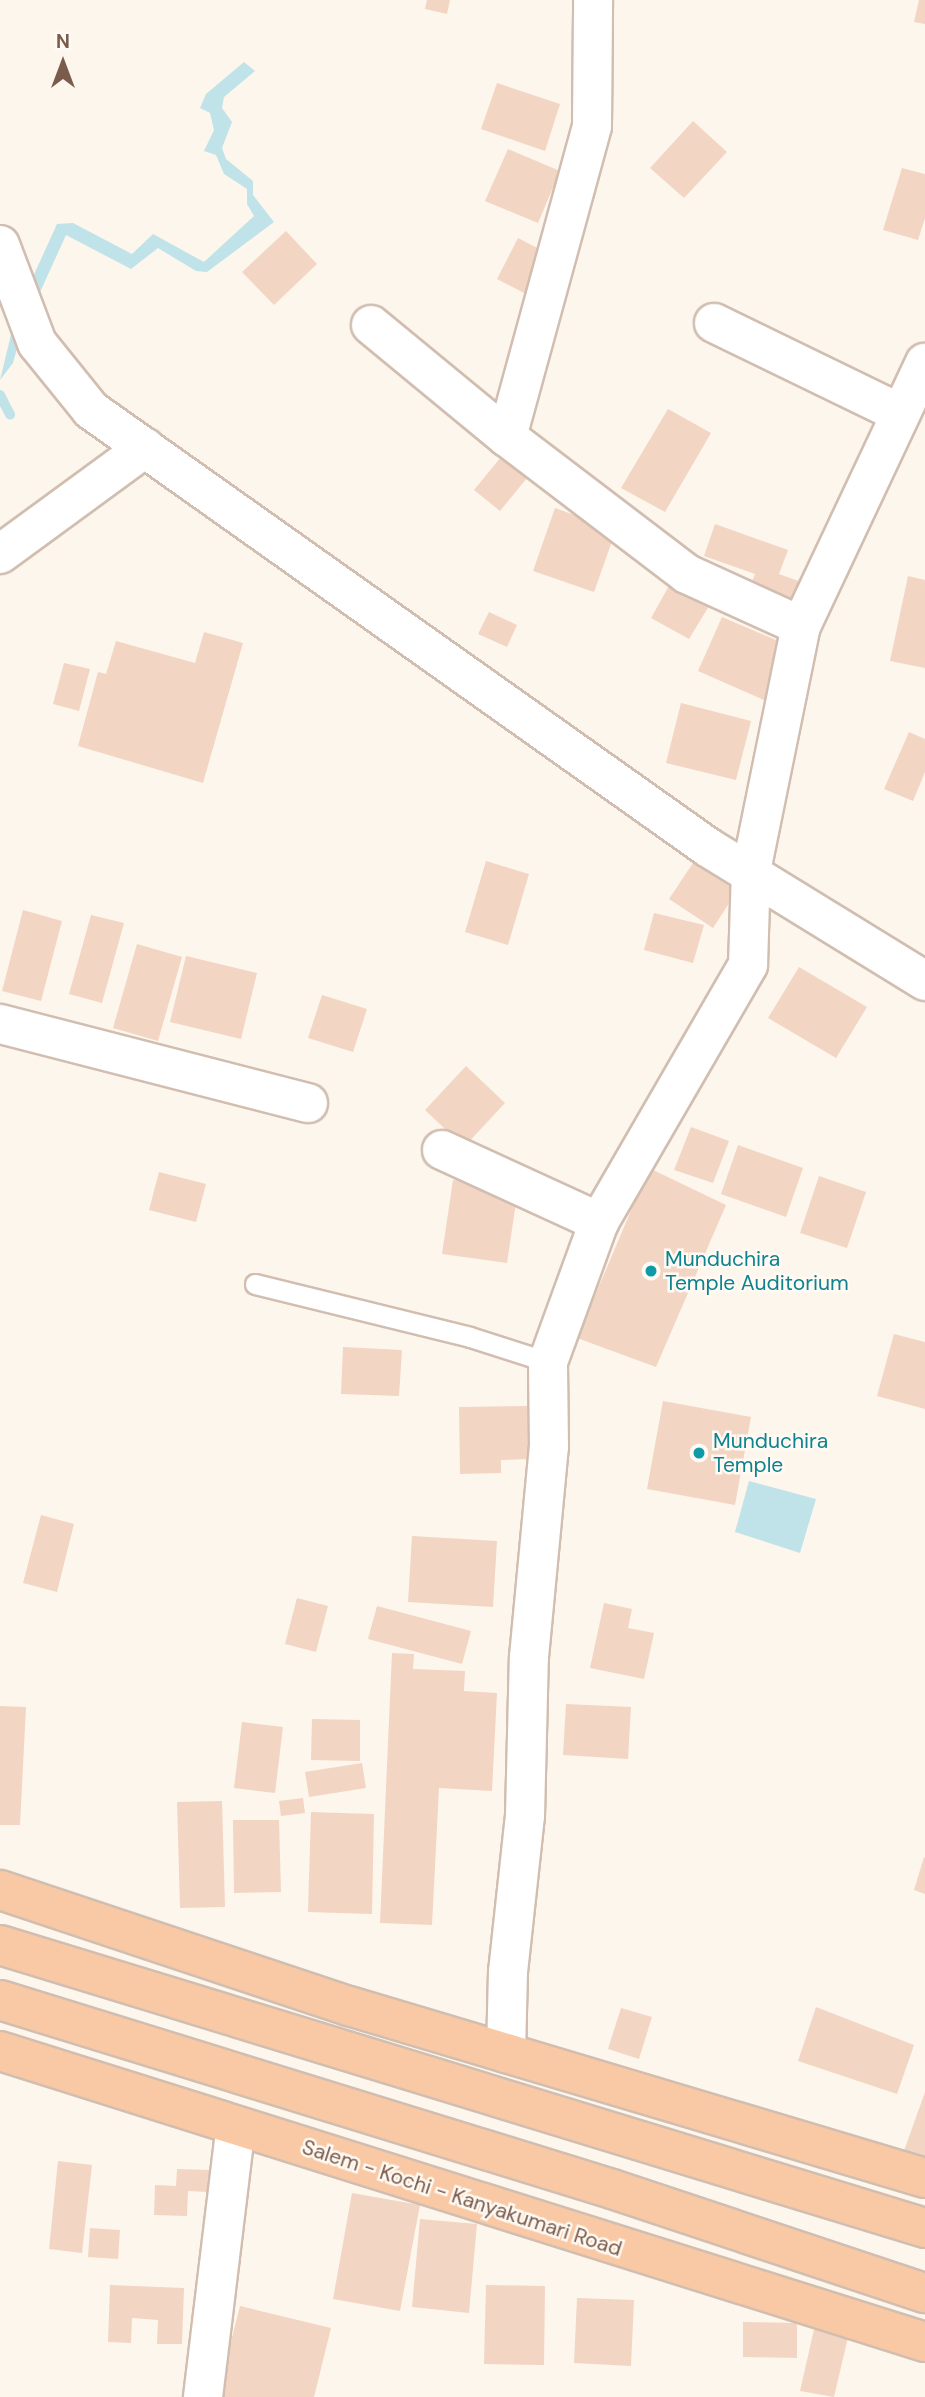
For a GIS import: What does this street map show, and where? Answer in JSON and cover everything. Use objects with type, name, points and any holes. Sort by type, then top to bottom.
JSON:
[{"type":"highway","points":[[0,1890],[349,2006],[925,2178]]},
{"type":"highway","points":[[0,1945],[925,2228]]},
{"type":"highway","points":[[0,2000],[612,2189],[925,2292]]},
{"type":"highway","name":"Salem - Kochi - Kanyakumari Road","points":[[0,2051],[925,2342]]},
{"type":"street","points":[[507,437],[592,126],[593,0]]},
{"type":"street","points":[[0,245],[37,343],[91,410],[709,848],[751,871],[831,925],[925,981]]},
{"type":"street","points":[[714,323],[899,413]]},
{"type":"street","points":[[370,325],[507,437],[687,574],[801,626]]},
{"type":"street","points":[[506,2053],[508,1972],[524,1816],[529,1657],[549,1447],[548,1362],[599,1222],[748,965],[751,871],[801,626],[899,413],[925,363]]},
{"type":"street","points":[[0,554],[145,448]]},
{"type":"street","points":[[0,1024],[308,1103]]},
{"type":"street","points":[[442,1150],[599,1222]]},
{"type":"street","points":[[203,2397],[236,2126]]},
{"type":"lane","points":[[255,1284],[470,1337],[548,1362]]},
{"type":"water","points":[[244,62],[255,71],[224,97],[222,108],[232,122],[222,148],[226,159],[253,181],[253,195],[274,222],[207,272],[196,271],[158,248],[131,269],[66,235],[21,334],[13,363],[0,380],[16,314],[57,224],[73,223],[132,254],[153,234],[204,262],[254,216],[247,204],[247,189],[224,174],[216,155],[204,151],[214,130],[210,113],[200,108],[206,94]]},
{"type":"water","points":[[749,1481],[816,1499],[800,1553],[735,1532]]},
{"type":"building","points":[[427,0],[450,0],[447,14],[425,9]]},
{"type":"building","points":[[919,0],[925,0],[925,24],[914,22]]},
{"type":"building","points":[[497,83],[560,104],[545,151],[481,129]]},
{"type":"building","points":[[693,121],[727,152],[684,198],[650,168]]},
{"type":"building","points":[[508,149],[560,171],[538,223],[485,201]]},
{"type":"building","points":[[902,168],[925,174],[925,218],[918,240],[883,230]]},
{"type":"building","points":[[286,231],[317,264],[274,305],[242,272]]},
{"type":"building","points":[[518,238],[551,255],[530,296],[497,279]]},
{"type":"building","points":[[668,409],[711,433],[665,512],[621,488]]},
{"type":"building","points":[[501,457],[527,478],[500,511],[474,490]]},
{"type":"building","points":[[555,508],[616,530],[594,592],[533,571]]},
{"type":"building","points":[[715,524],[788,550],[779,574],[804,583],[794,610],[747,594],[755,574],[704,556]]},
{"type":"building","points":[[908,576],[925,580],[925,668],[890,661]]},
{"type":"building","points":[[670,584],[709,606],[689,639],[651,618]]},
{"type":"building","points":[[489,612],[517,625],[507,647],[478,634]]},
{"type":"building","points":[[722,617],[790,646],[766,701],[698,671]]},
{"type":"building","points":[[204,632],[243,643],[203,783],[78,746],[98,672],[106,674],[116,641],[195,663]]},
{"type":"building","points":[[64,663],[90,669],[79,711],[53,704]]},
{"type":"building","points":[[681,703],[751,721],[736,780],[666,763]]},
{"type":"building","points":[[909,732],[925,739],[925,772],[913,801],[884,789]]},
{"type":"building","points":[[486,861],[529,874],[508,945],[465,932]]},
{"type":"building","points":[[693,863],[737,891],[713,928],[669,899]]},
{"type":"building","points":[[23,910],[62,921],[41,1001],[2,991]]},
{"type":"building","points":[[654,913],[704,925],[693,963],[644,950]]},
{"type":"building","points":[[91,915],[124,923],[102,1003],[69,994]]},
{"type":"building","points":[[137,944],[182,957],[158,1041],[113,1028]]},
{"type":"building","points":[[186,956],[257,973],[241,1039],[170,1022]]},
{"type":"building","points":[[799,967],[867,1007],[836,1058],[768,1018]]},
{"type":"building","points":[[322,995],[367,1009],[353,1052],[308,1038]]},
{"type":"building","points":[[466,1066],[505,1103],[464,1147],[425,1110]]},
{"type":"building","points":[[691,1127],[729,1141],[713,1183],[674,1170]]},
{"type":"building","points":[[738,1145],[803,1168],[786,1217],[721,1194]]},
{"type":"building","name":"Munduchira Temple Auditorium","points":[[649,1168],[726,1205],[656,1367],[577,1338]]},
{"type":"building","points":[[159,1172],[206,1184],[196,1222],[149,1210]]},
{"type":"building","points":[[819,1176],[866,1192],[847,1248],[800,1233]]},
{"type":"building","points":[[453,1180],[518,1189],[507,1263],[442,1254]]},
{"type":"building","points":[[894,1334],[925,1342],[925,1409],[877,1396]]},
{"type":"building","points":[[343,1347],[402,1350],[399,1396],[341,1394]]},
{"type":"building","name":"Munduchira Temple","points":[[663,1401],[751,1417],[735,1505],[647,1489]]},
{"type":"building","points":[[527,1406],[529,1459],[501,1460],[501,1473],[460,1474],[459,1407]]},
{"type":"building","points":[[41,1515],[74,1524],[57,1592],[23,1583]]},
{"type":"building","points":[[412,1536],[497,1541],[493,1607],[408,1602]]},
{"type":"building","points":[[297,1598],[328,1606],[316,1652],[285,1644]]},
{"type":"building","points":[[604,1603],[632,1609],[628,1628],[654,1633],[644,1679],[590,1668]]},
{"type":"building","points":[[377,1606],[471,1631],[462,1664],[368,1639]]},
{"type":"building","points":[[392,1653],[414,1654],[413,1669],[465,1671],[464,1691],[497,1693],[492,1791],[439,1788],[432,1925],[380,1923]]},
{"type":"building","points":[[566,1704],[631,1707],[628,1759],[563,1755]]},
{"type":"building","points":[[0,1706],[26,1707],[20,1825],[0,1825]]},
{"type":"building","points":[[312,1719],[360,1720],[360,1761],[311,1760]]},
{"type":"building","points":[[242,1722],[283,1727],[275,1793],[234,1788]]},
{"type":"building","points":[[362,1763],[366,1788],[309,1797],[305,1772]]},
{"type":"building","points":[[303,1798],[305,1813],[281,1816],[279,1801]]},
{"type":"building","points":[[222,1801],[225,1907],[180,1908],[177,1802]]},
{"type":"building","points":[[311,1812],[374,1814],[372,1914],[308,1912]]},
{"type":"building","points":[[233,1820],[279,1820],[281,1892],[234,1893]]},
{"type":"building","points":[[925,1858],[925,1894],[914,1890]]},
{"type":"building","points":[[816,2007],[914,2045],[897,2094],[798,2061]]},
{"type":"building","points":[[621,2008],[652,2017],[639,2059],[608,2049]]},
{"type":"building","points":[[925,2092],[925,2171],[900,2162]]},
{"type":"building","points":[[58,2161],[92,2165],[82,2253],[49,2249]]},
{"type":"building","points":[[177,2169],[210,2170],[208,2192],[188,2191],[187,2216],[154,2215],[155,2185],[176,2186]]},
{"type":"building","points":[[352,2193],[420,2205],[400,2311],[333,2299]]},
{"type":"building","points":[[420,2219],[477,2224],[469,2313],[412,2307]]},
{"type":"building","points":[[90,2228],[120,2230],[118,2259],[88,2257]]},
{"type":"building","points":[[110,2285],[184,2288],[182,2344],[157,2344],[158,2320],[132,2318],[131,2343],[108,2342]]},
{"type":"building","points":[[486,2285],[545,2286],[544,2365],[484,2364]]},
{"type":"building","points":[[577,2298],[634,2300],[631,2366],[574,2363]]},
{"type":"building","points":[[240,2306],[331,2328],[314,2397],[217,2397]]},
{"type":"building","points":[[743,2322],[797,2323],[797,2358],[743,2357]]},
{"type":"building","points":[[815,2325],[849,2333],[834,2397],[800,2391]]},
{"type":"waterway","points":[[0,395],[10,415]]},
{"type":"place","name":"Munduchira Temple Auditorium","points":[[651,1271]]},
{"type":"place","name":"Munduchira Temple","points":[[699,1453]]}]
